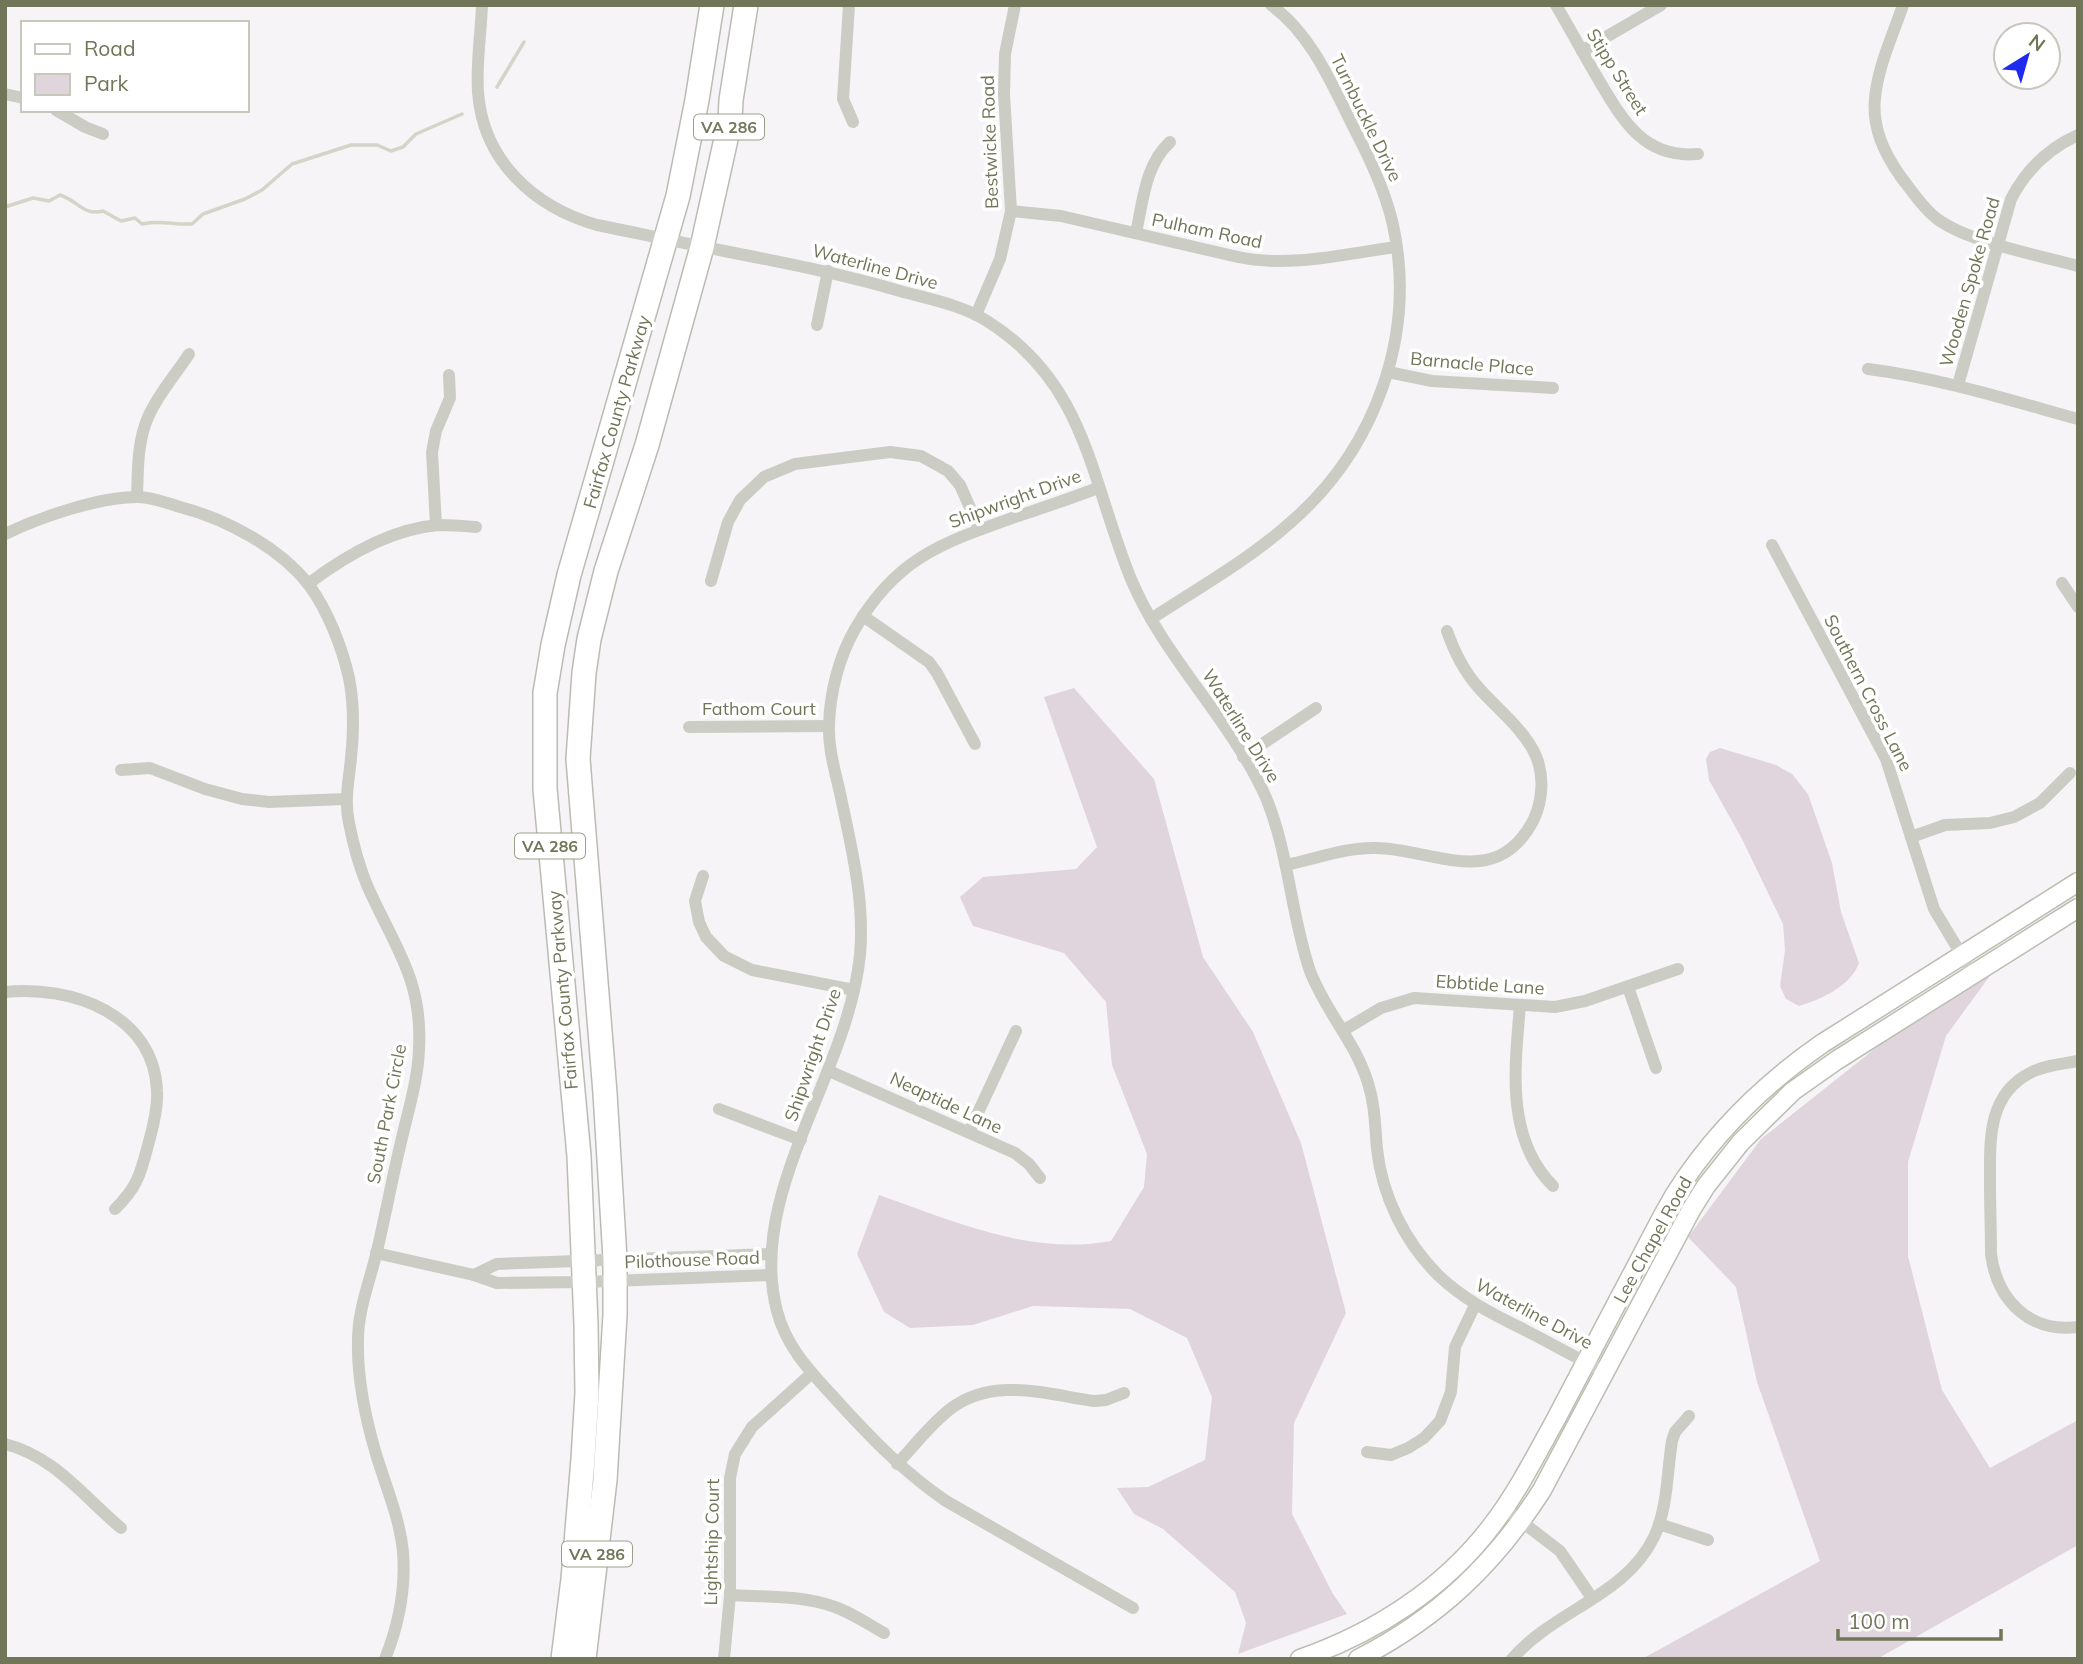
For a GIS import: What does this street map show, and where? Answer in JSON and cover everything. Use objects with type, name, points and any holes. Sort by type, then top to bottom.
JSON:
[{"type":"highway","name":"Fairfax County Parkway","points":[[563,1659],[573,1579],[587,1393],[585,1271],[567,1011],[544,789],[545,693],[569,575],[667,239],[688,149],[712,5]]},
{"type":"highway","name":"Fairfax County Parkway","points":[[584,1659],[606,1470],[612,1383],[615,1269],[605,1093],[578,760],[584,673],[589,639],[606,571],[647,445],[702,247],[730,121],[747,5]]},
{"type":"main road","name":"Lee Chapel Road","points":[[1300,1659],[1379,1624],[1420,1596],[1468,1553],[1504,1508],[1528,1471],[1675,1194],[1693,1168],[1756,1096],[1802,1058],[2078,882]]},
{"type":"main road","name":"Lee Chapel Road","points":[[1358,1659],[1416,1625],[1445,1603],[1490,1561],[1522,1521],[1542,1490],[1691,1210],[1724,1163],[1758,1124],[1794,1091],[1837,1060],[2078,908]]},
{"type":"street","name":"Waterline Drive","points":[[482,5],[477,71],[478,95],[486,131],[503,163],[531,193],[564,214],[597,225],[828,271],[976,314],[1021,345],[1055,383],[1074,417],[1140,600],[1243,757],[1269,806],[1279,835],[1310,970],[1324,1001],[1357,1054],[1370,1088],[1381,1168],[1396,1216],[1427,1263],[1450,1286],[1475,1305],[1605,1372]]},
{"type":"street","points":[[849,5],[843,99],[853,122]]},
{"type":"street","name":"Bestwicke Road","points":[[976,314],[1000,259],[1011,211],[1004,94],[1005,54],[1015,5]]},
{"type":"street","name":"Turnbuckle Drive","points":[[1152,619],[1265,543],[1316,498],[1340,469],[1371,418],[1388,372],[1398,324],[1400,292],[1396,247],[1388,205],[1367,153],[1304,37],[1293,23],[1271,5]]},
{"type":"street","name":"Stipp Street","points":[[1556,5],[1618,112],[1635,133],[1664,152],[1680,156],[1698,154]]},
{"type":"street","points":[[1582,51],[1661,5]]},
{"type":"street","points":[[1903,5],[1879,74],[1875,99],[1876,125],[1884,151],[1922,204],[1938,219],[1961,233],[2078,266]]},
{"type":"street","points":[[59,112],[103,134]]},
{"type":"street","name":"Wooden Spoke Road","points":[[1958,385],[2007,211],[2019,184],[2047,153],[2078,135]]},
{"type":"street","points":[[1136,233],[1153,163],[1170,142]]},
{"type":"street","name":"Pulham Road","points":[[1011,211],[1061,216],[1264,261],[1307,259],[1396,247]]},
{"type":"street","points":[[817,325],[828,271]]},
{"type":"street","points":[[137,497],[140,448],[146,422],[158,399],[189,354]]},
{"type":"street","points":[[1868,369],[1958,385],[2078,419]]},
{"type":"street","name":"Barnacle Place","points":[[1388,372],[1432,381],[1553,388]]},
{"type":"street","points":[[436,525],[432,452],[436,431],[450,398],[449,375]]},
{"type":"street","points":[[711,581],[728,522],[740,500],[764,477],[795,464],[890,452],[922,456],[948,471],[960,485],[979,528]]},
{"type":"street","name":"Shipwright Drive","points":[[1098,488],[979,528],[935,548],[907,566],[879,593],[863,616],[840,661],[832,695],[829,726],[831,752],[860,901],[860,952],[847,1020],[777,1209],[770,1254],[777,1312],[799,1359],[897,1464],[917,1482],[946,1501],[1133,1608]]},
{"type":"street","name":"South Park Circle","points":[[5,533],[69,510],[137,497],[194,510],[236,528],[267,548],[308,584],[337,640],[352,697],[353,737],[345,799],[349,822],[365,880],[409,971],[419,1023],[416,1075],[362,1305],[358,1334],[358,1367],[368,1425],[394,1509],[403,1550],[402,1604],[385,1659]]},
{"type":"street","points":[[308,584],[365,547],[410,530],[436,525],[476,527]]},
{"type":"street","name":"Southern Cross Lane","points":[[1772,545],[1886,759],[1934,909],[1973,975]]},
{"type":"street","points":[[2062,583],[2078,607]]},
{"type":"street","points":[[863,616],[929,662],[975,744]]},
{"type":"street","points":[[1286,865],[1359,849],[1376,848],[1456,862],[1483,861],[1514,845],[1530,826],[1537,813],[1542,792],[1541,772],[1535,754],[1521,733],[1470,677],[1447,631]]},
{"type":"street","points":[[1243,757],[1316,708]]},
{"type":"street","name":"Fathom Court","points":[[689,727],[829,726]]},
{"type":"street","points":[[121,770],[150,768],[205,789],[242,799],[269,802],[345,799]]},
{"type":"street","points":[[1911,837],[1945,825],[1990,823],[2014,817],[2040,803],[2070,773]]},
{"type":"street","points":[[703,876],[695,910],[706,937],[724,956],[752,970],[854,990]]},
{"type":"street","name":"Ebbtide Lane","points":[[1344,1030],[1381,1008],[1413,998],[1520,1005],[1567,1005],[1678,969]]},
{"type":"street","points":[[1628,987],[1656,1068]]},
{"type":"street","points":[[5,992],[44,991],[91,1003],[129,1026],[148,1054],[157,1083],[155,1118],[139,1180],[129,1196],[115,1209]]},
{"type":"street","points":[[1520,1005],[1514,1077],[1516,1104],[1534,1163],[1553,1186]]},
{"type":"street","points":[[969,1132],[1016,1031]]},
{"type":"street","points":[[2078,1061],[2038,1069],[2011,1087],[1995,1111],[1991,1126],[1990,1157],[1991,1254],[1999,1286],[2010,1302],[2025,1315],[2057,1327],[2078,1327]]},
{"type":"street","name":"Neaptide Lane","points":[[829,1071],[1022,1158],[1040,1178]]},
{"type":"street","points":[[719,1109],[802,1140]]},
{"type":"street","points":[[376,1254],[474,1275],[497,1283],[615,1269]]},
{"type":"street","name":"Pilothouse Road","points":[[615,1269],[770,1254]]},
{"type":"street","points":[[474,1275],[497,1264],[585,1271],[615,1269]]},
{"type":"street","name":"Pilothouse Road","points":[[615,1269],[771,1275]]},
{"type":"street","points":[[1367,1452],[1391,1455],[1408,1448],[1424,1438],[1440,1421],[1451,1392],[1455,1347],[1475,1305]]},
{"type":"street","name":"Lightship Court","points":[[724,1659],[730,1595],[730,1478],[735,1454],[752,1427],[811,1374]]},
{"type":"street","points":[[897,1464],[947,1411],[980,1393],[1017,1389],[1094,1401],[1106,1400],[1124,1393]]},
{"type":"street","points":[[1512,1659],[1537,1633],[1614,1585],[1632,1570],[1645,1553],[1659,1524],[1672,1441],[1675,1432],[1689,1416]]},
{"type":"street","points":[[5,1444],[45,1460],[121,1528]]},
{"type":"street","points":[[1504,1508],[1560,1551],[1592,1598]]},
{"type":"street","points":[[1659,1524],[1708,1540]]},
{"type":"street","points":[[730,1595],[801,1598],[823,1603],[846,1611],[884,1633]]},
{"type":"green space","points":[[1074,688],[1154,779],[1203,957],[1253,1032],[1301,1143],[1346,1313],[1294,1423],[1292,1514],[1333,1594],[1347,1614],[1238,1654],[1246,1623],[1235,1592],[1163,1529],[1134,1514],[1117,1488],[1148,1487],[1205,1460],[1212,1397],[1187,1338],[1130,1309],[1033,1306],[973,1325],[910,1328],[884,1312],[857,1254],[879,1195],[993,1233],[1051,1244],[1081,1244],[1111,1241],[1144,1187],[1147,1154],[1112,1065],[1106,1002],[1064,953],[973,926],[960,897],[983,877],[1076,869],[1097,847],[1044,697]]},
{"type":"green space","points":[[1720,748],[1776,765],[1792,774],[1808,794],[1832,863],[1841,912],[1859,963],[1842,985],[1825,996],[1799,1006],[1786,999],[1780,986],[1785,950],[1783,924],[1742,839],[1709,780],[1706,759],[1710,752]]},
{"type":"green space","points":[[2003,958],[1946,1036],[1908,1162],[1908,1256],[1942,1390],[1990,1468],[2078,1420],[2078,1545],[1877,1659],[1642,1659],[1820,1561],[1757,1382],[1736,1287],[1688,1237],[1761,1139],[1881,1044]]},
{"type":"waterway","points":[[497,87],[524,42]]},
{"type":"waterway","points":[[5,207],[33,198],[49,201],[60,195],[85,209],[103,211],[121,221],[135,218],[142,224],[192,224],[203,214],[262,190],[292,164],[351,145],[377,145],[391,151],[403,147],[416,134],[462,114]]}]
